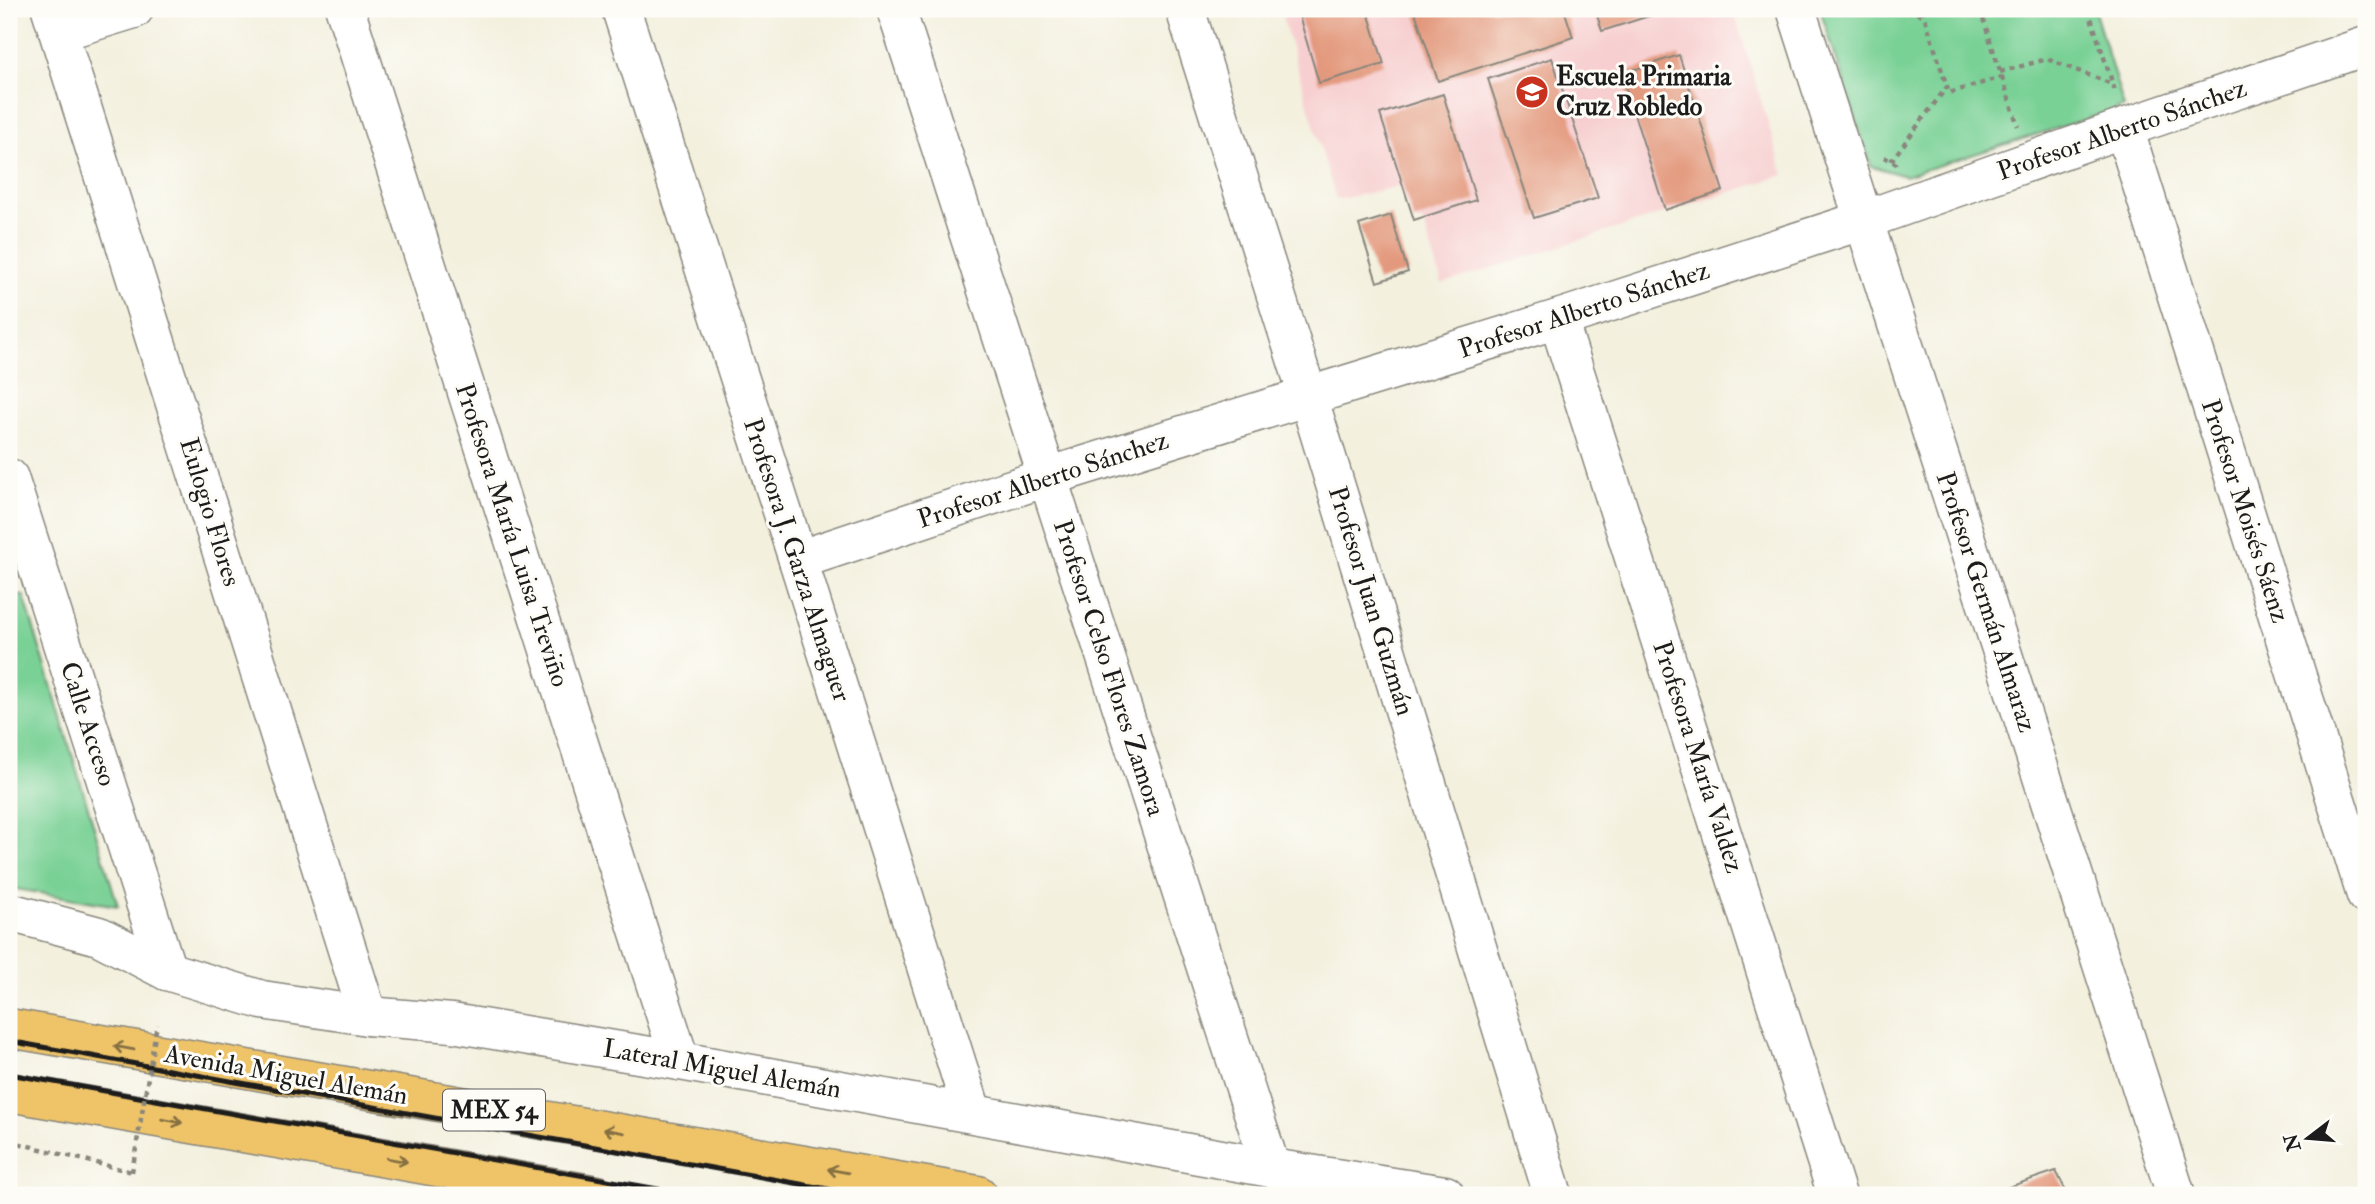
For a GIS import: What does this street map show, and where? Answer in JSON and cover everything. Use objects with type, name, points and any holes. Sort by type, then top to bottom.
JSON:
[{"type":"highway","name":"Avenida Miguel Alemán","points":[[9,1028],[978,1195]]},
{"type":"highway","name":"MEX 54","points":[[9,1092],[597,1195]]},
{"type":"street","points":[[55,20],[134,9]]},
{"type":"street","name":"Profesora María Luisa Treviño","points":[[345,9],[680,1061]]},
{"type":"street","name":"Profesora J. Garza Almaguer","points":[[621,9],[972,1112]]},
{"type":"street","name":"Profesor Celso Flores Zamora","points":[[896,9],[1271,1168]]},
{"type":"street","name":"Profesor Juan Guzmán","points":[[1185,9],[1308,396],[1553,1195]]},
{"type":"street","name":"Profesor Germán Almaraz","points":[[1797,9],[2176,1195]]},
{"type":"street","name":"Eulogio Flores","points":[[55,20],[368,1016]]},
{"type":"street","name":"Profesor Alberto Sánchez","points":[[798,560],[1047,477],[1558,319],[1864,220],[2121,114],[2366,46]]},
{"type":"street","name":"Profesor Moisés Sáenz","points":[[2121,114],[2366,895]]},
{"type":"street","name":"Profesora María Valdez","points":[[1558,319],[1837,1195]]},
{"type":"street","name":"Calle Acceso","points":[[9,478],[167,971]]},
{"type":"street","name":"Lateral Miguel Alemán","points":[[9,912],[99,936],[167,971],[262,1000],[368,1016],[452,1023],[972,1112],[1271,1168],[1445,1195]]},
{"type":"path","points":[[1897,9],[1924,15]]},
{"type":"path","points":[[1922,9],[1949,93],[2047,59],[2113,85]]},
{"type":"path","points":[[1980,9],[2020,130]]},
{"type":"path","points":[[2088,9],[2121,114]]},
{"type":"path","points":[[1891,161],[1946,88]]},
{"type":"path","points":[[1882,156],[1900,166]]},
{"type":"path","points":[[9,1141],[132,1172],[157,1024]]},
{"type":"shaded area","name":"Escuela Primaria Cruz Robledo","points":[[1280,9],[1733,9],[1784,175],[1442,284],[1423,221],[1413,222],[1400,186],[1336,200]]},
{"type":"green space","points":[[1820,9],[2094,9],[2124,107],[1905,176],[1871,166]]},
{"type":"green space","points":[[9,594],[24,596],[118,906],[9,888]]},
{"type":"building","points":[[1297,9],[1367,9],[1384,64],[1319,83]]},
{"type":"building","points":[[1414,9],[1564,9],[1573,37],[1438,81]]},
{"type":"building","points":[[1595,9],[1671,9],[1602,31]]},
{"type":"building","points":[[1679,55],[1723,191],[1665,210],[1621,74]]},
{"type":"building","points":[[1552,58],[1598,198],[1534,218],[1488,79]]},
{"type":"building","points":[[1443,94],[1476,200],[1414,220],[1380,114]]},
{"type":"building","points":[[1391,215],[1408,272],[1377,282],[1359,225]]},
{"type":"building","points":[[2056,1171],[2068,1195],[1985,1195]]},
{"type":"railway","points":[[9,1041],[861,1195]]},
{"type":"railway","points":[[9,1074],[692,1195]]},
{"type":"place","name":"Escuela Primaria Cruz Robledo","points":[[1532,92]]}]
